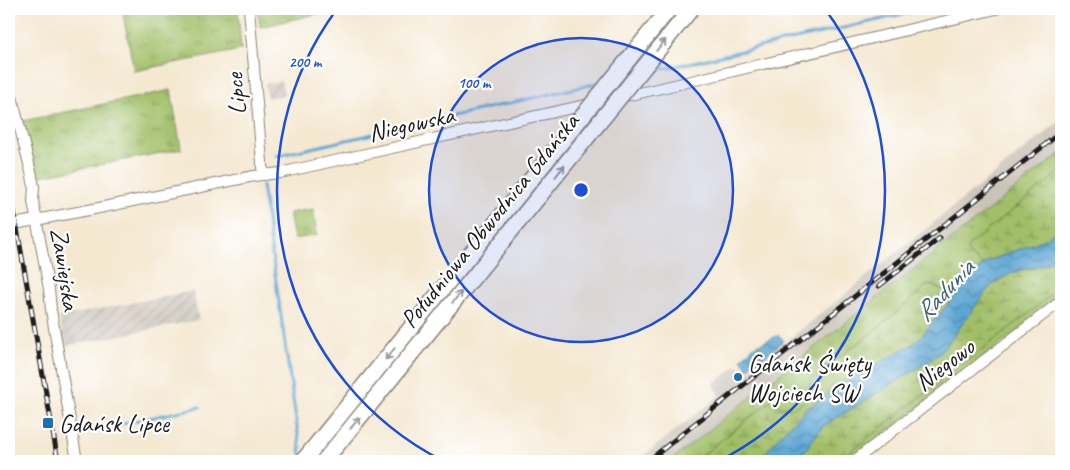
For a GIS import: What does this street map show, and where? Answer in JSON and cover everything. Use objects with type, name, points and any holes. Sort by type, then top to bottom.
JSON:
[{"type":"highway","points":[[303,461],[669,9]]},
{"type":"highway","name":"Południowa Obwodnica Gdańska","points":[[324,461],[691,9]]},
{"type":"street","name":"Lipce","points":[[249,9],[262,168],[266,175]]},
{"type":"street","name":"Niegowska","points":[[9,224],[254,176],[280,174],[656,89],[996,9]]},
{"type":"street","name":"Zawiejska","points":[[9,85],[34,187],[33,201],[77,461]]},
{"type":"street","name":"Niegowo","points":[[854,461],[1061,301]]},
{"type":"shaded area","points":[[281,81],[284,95],[267,98],[265,84]]},
{"type":"shaded area","points":[[1061,120],[1061,153],[670,461],[637,461],[720,395],[713,384],[738,365],[746,374]]},
{"type":"shaded area","points":[[193,291],[199,320],[65,346],[59,317]]},
{"type":"green space","points":[[148,9],[238,9],[241,50],[134,71],[123,14]]},
{"type":"green space","points":[[257,9],[339,9],[260,27]]},
{"type":"green space","points":[[171,90],[181,149],[37,177],[23,121]]},
{"type":"green space","points":[[1061,153],[1061,171],[970,244],[968,253],[983,265],[965,283],[949,289],[940,289],[928,284],[883,324],[834,360],[816,376],[810,382],[806,398],[799,405],[788,409],[772,400],[695,461],[670,461]]},
{"type":"green space","points":[[1061,171],[1061,227],[1045,239],[983,265],[968,253],[967,249],[970,244]]},
{"type":"green space","points":[[313,209],[317,235],[294,239],[289,213]]},
{"type":"green space","points":[[1061,255],[1061,287],[1030,312],[838,461],[797,461],[823,426],[928,362],[941,352],[991,286],[1020,270],[1043,265]]},
{"type":"green space","points":[[965,283],[921,337],[911,345],[838,387],[807,409],[785,430],[760,461],[695,461],[772,400],[781,407],[788,409],[802,403],[806,398],[810,382],[816,376],[833,361],[867,337],[928,284],[943,289],[951,288]]},
{"type":"green space","points":[[1061,287],[1061,298],[849,461],[838,461]]},
{"type":"water","points":[[1061,227],[1061,255],[1037,267],[1021,270],[997,281],[988,289],[941,352],[928,362],[823,426],[797,461],[760,461],[785,430],[807,409],[838,387],[911,345],[921,337],[978,269],[989,261],[1045,239]]},
{"type":"water","points":[[779,335],[784,341],[748,369],[741,359],[753,347]]},
{"type":"waterway","points":[[646,73],[921,9]]},
{"type":"waterway","points":[[276,156],[603,82]]},
{"type":"waterway","points":[[262,185],[301,454]]},
{"type":"waterway","points":[[85,432],[200,407]]},
{"type":"railway","points":[[648,461],[1061,132]]},
{"type":"railway","points":[[9,183],[58,461]]},
{"type":"railway","points":[[879,286],[940,238]]},
{"type":"place","name":"Gdańsk Święty Wojciech SW","points":[[738,377]]},
{"type":"place","name":"Gdańsk Lipce","points":[[48,423]]},
{"type":"water label","name":"Radunia","points":[[944,290]]}]
